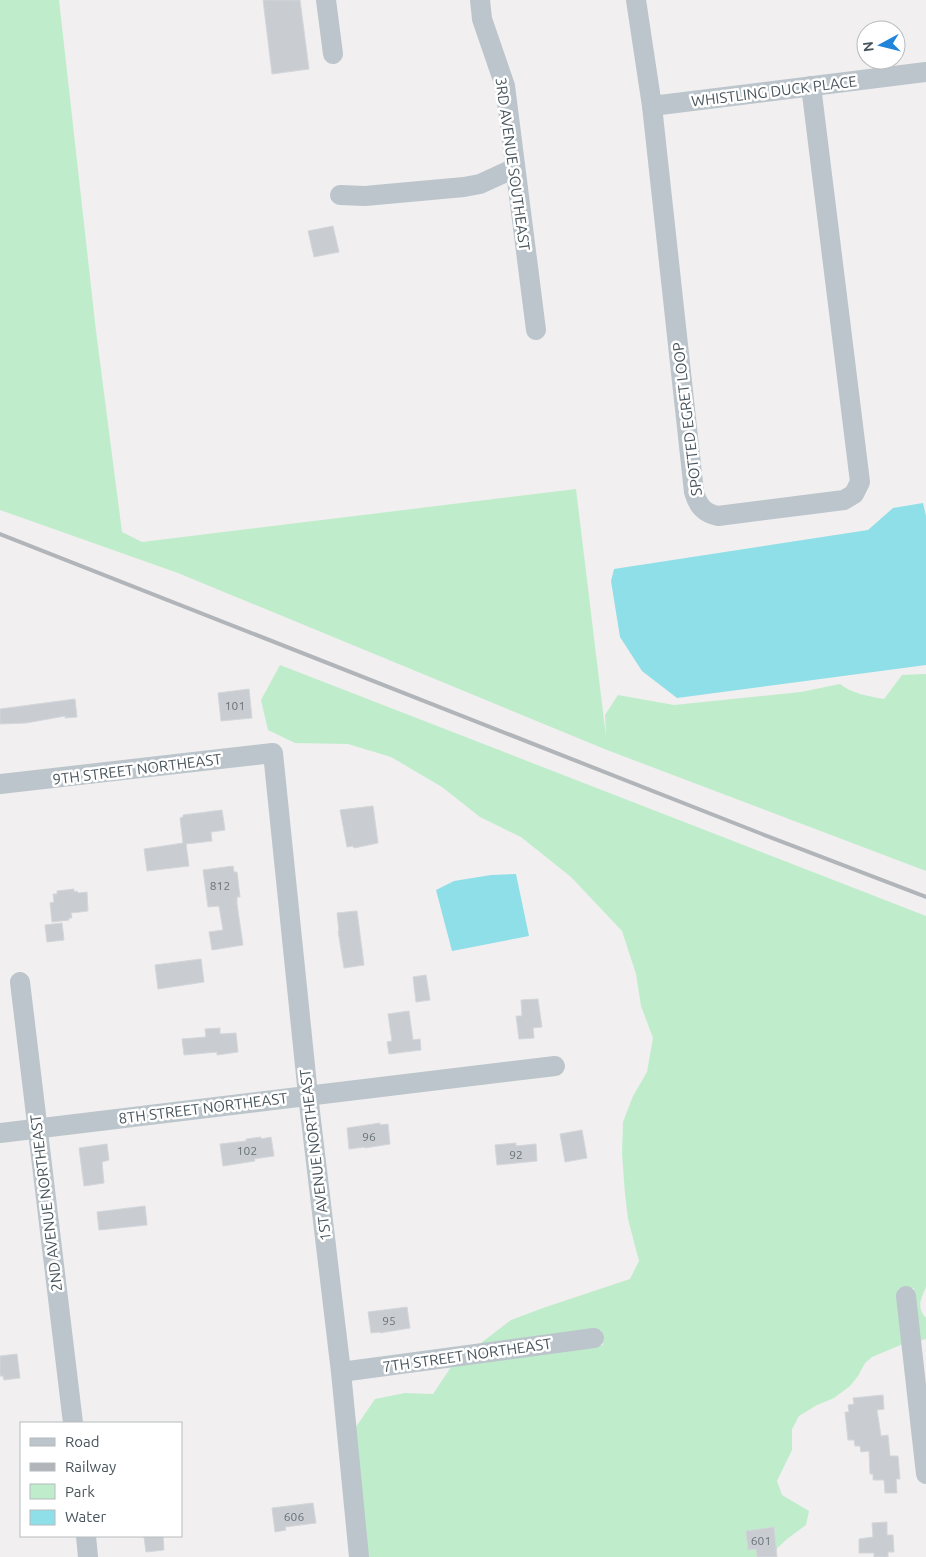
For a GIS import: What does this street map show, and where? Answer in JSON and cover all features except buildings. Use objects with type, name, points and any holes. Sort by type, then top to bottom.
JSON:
[{"type":"street","points":[[326,0],[333,54]]},
{"type":"street","name":"3RD AVENUE SOUTHEAST","points":[[480,0],[482,19],[505,86],[536,330]]},
{"type":"street","name":"SPOTTED EGRET LOOP","points":[[636,0],[652,106],[694,492],[697,504],[708,514],[718,516],[844,500],[854,494],[860,482],[812,86]]},
{"type":"street","name":"WHISTLING DUCK PLACE","points":[[652,106],[926,72]]},
{"type":"street","points":[[340,195],[365,196],[464,187],[480,184],[515,168]]},
{"type":"street","name":"9TH STREET NORTHEAST","points":[[0,784],[273,753]]},
{"type":"street","name":"1ST AVENUE NORTHEAST","points":[[273,753],[308,1095],[341,1372],[359,1557]]},
{"type":"street","name":"2ND AVENUE NORTHEAST","points":[[20,982],[72,1422]]},
{"type":"street","name":"8TH STREET NORTHEAST","points":[[0,1133],[555,1066]]},
{"type":"street","points":[[906,1296],[920,1364],[926,1474]]},
{"type":"street","name":"7TH STREET NORTHEAST","points":[[341,1372],[594,1338]]},
{"type":"street","points":[[86,1537],[88,1557]]},
{"type":"green space","points":[[0,0],[59,0],[96,331],[122,532],[142,542],[576,489],[606,737],[605,715],[618,695],[674,705],[801,692],[840,684],[866,696],[884,699],[902,675],[926,674],[926,871],[607,750],[178,573],[0,510]]},
{"type":"green space","points":[[280,665],[926,916],[926,1287],[920,1307],[926,1318],[926,1339],[919,1341],[914,1288],[898,1289],[903,1344],[872,1357],[865,1363],[850,1386],[834,1398],[817,1405],[799,1416],[792,1429],[792,1450],[777,1481],[782,1495],[809,1511],[806,1525],[787,1539],[768,1557],[367,1557],[356,1427],[375,1399],[405,1393],[433,1394],[453,1364],[603,1345],[601,1330],[477,1346],[511,1320],[630,1279],[639,1261],[628,1219],[625,1194],[622,1153],[623,1122],[633,1096],[647,1072],[653,1038],[641,1006],[636,974],[622,931],[571,877],[521,837],[480,817],[442,787],[391,757],[348,744],[295,743],[268,730],[261,700]]},
{"type":"water","points":[[923,503],[926,516],[926,665],[677,698],[642,671],[620,637],[611,581],[614,569],[868,530],[893,508]]},
{"type":"water","points":[[516,874],[529,936],[452,951],[436,890],[454,881],[491,875]]},
{"type":"railway","points":[[0,534],[926,897]]}]
